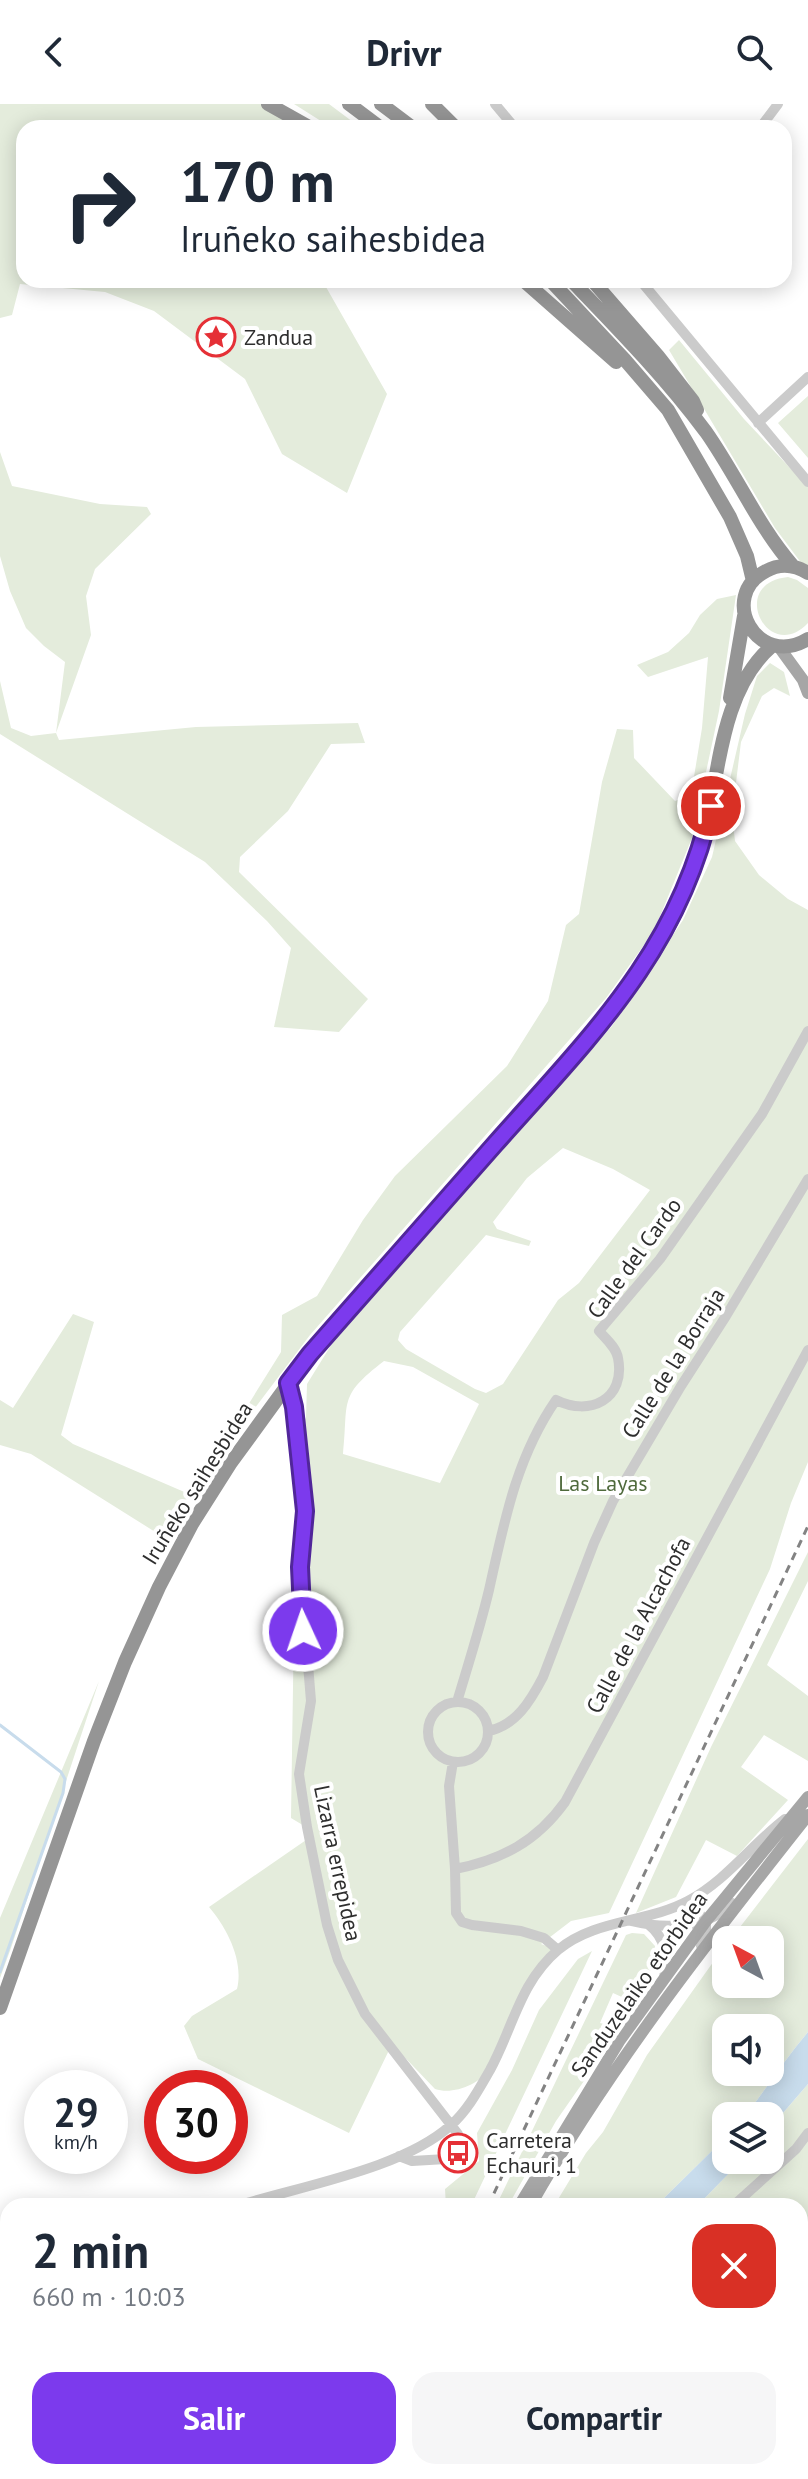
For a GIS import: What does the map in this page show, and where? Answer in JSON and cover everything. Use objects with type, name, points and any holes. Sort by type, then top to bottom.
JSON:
[{"type":"highway","points":[[261,104],[286,113]]},
{"type":"highway","points":[[268,104],[298,120]]},
{"type":"highway","points":[[349,104],[370,120]]},
{"type":"highway","points":[[381,104],[402,120]]},
{"type":"highway","points":[[432,104],[449,120]]},
{"type":"highway","points":[[439,104],[452,120]]},
{"type":"highway","points":[[532,288],[624,371],[698,461]]},
{"type":"highway","points":[[558,288],[668,410],[730,517],[747,556],[753,581],[771,568],[804,571]]},
{"type":"highway","points":[[579,288],[643,354],[706,433],[774,544],[804,571]]},
{"type":"highway","points":[[599,288],[693,401],[706,433]]},
{"type":"highway","name":"Iruñeko saihesbidea","points":[[0,2008],[125,1662],[192,1524],[288,1383],[583,1044],[643,968],[667,929],[688,884],[705,834],[729,722],[746,592],[753,581]]},
{"type":"highway","points":[[744,614],[754,634],[776,646],[793,646],[808,639]]},
{"type":"highway","name":"Iruñeko saihesbidea","points":[[729,722],[742,685],[762,655],[776,646]]},
{"type":"main road","points":[[776,646],[803,680],[808,693]]},
{"type":"main road","name":"Sanduzelaiko etorbidea","points":[[534,2198],[558,2155],[644,2030],[802,1816],[808,1797]]},
{"type":"main road","name":"Sanduzelaiko etorbidea","points":[[524,2198],[620,2040],[706,1921],[802,1816]]},
{"type":"street","points":[[495,104],[508,120]]},
{"type":"street","points":[[647,288],[808,482]]},
{"type":"street","points":[[758,423],[808,377]]},
{"type":"street","name":"Calle del Cardo","points":[[457,1702],[488,1594],[515,1479],[528,1447],[556,1400],[568,1406],[589,1407],[598,1404],[613,1390],[618,1359],[599,1331],[660,1259],[762,1114],[808,1031]]},
{"type":"street","name":"Calle de la Borraja","points":[[488,1731],[499,1729],[514,1719],[534,1695],[613,1501],[808,1179]]},
{"type":"street","name":"Calle de la Alcachofa","points":[[455,1869],[490,1861],[513,1851],[538,1833],[565,1802],[808,1350]]},
{"type":"street","name":"Lizarra errepidea","points":[[288,1383],[294,1407],[305,1511],[300,1567],[311,1701],[299,1774],[314,1864],[334,1948],[350,1987],[393,2052],[452,2124]]},
{"type":"street","points":[[457,1702],[466,1703],[482,1714],[488,1731],[487,1740],[478,1755],[462,1762],[453,1762],[437,1753],[429,1737],[429,1728],[436,1712],[457,1702]]},
{"type":"street","points":[[453,1762],[449,1786],[456,1913],[462,1922],[544,1938],[558,1950]]},
{"type":"street","points":[[263,2198],[399,2156],[434,2139],[452,2124],[472,2099],[490,2069],[521,1996],[534,1975],[558,1950],[583,1934],[676,1907],[724,1878],[772,1829],[802,1816]]},
{"type":"street","points":[[644,2030],[657,2003],[706,1938],[706,1921],[698,1912],[676,1907]]},
{"type":"street","points":[[664,1980],[666,1924],[676,1907]]},
{"type":"street","points":[[629,1921],[648,1924],[706,1921]]},
{"type":"street","points":[[648,1924],[664,1941]]},
{"type":"street","points":[[399,2156],[412,2161],[446,2159],[458,2146],[458,2134],[452,2124]]},
{"type":"street","points":[[742,2198],[796,2149],[808,2133]]},
{"type":"green space","points":[[0,104],[267,104],[293,120],[16,120],[16,288],[19,288],[12,315],[0,318]]},
{"type":"green space","points":[[294,104],[329,104],[350,120],[319,120]]},
{"type":"green space","points":[[62,288],[327,288],[387,394],[347,493],[282,454],[245,379],[154,311],[105,292]]},
{"type":"green space","points":[[679,340],[744,419],[808,487],[808,572],[775,528],[669,350]]},
{"type":"green space","points":[[808,396],[808,458],[778,423]]},
{"type":"green space","points":[[0,452],[12,486],[100,504],[147,507],[151,514],[95,569],[86,596],[91,635],[56,733],[65,662],[26,628],[10,591],[0,556]]},
{"type":"green space","points":[[788,577],[808,588],[808,623],[793,633],[779,634],[768,628],[760,618],[757,605],[760,593],[770,582]]},
{"type":"green space","points":[[736,595],[719,711],[692,838],[654,931],[606,998],[310,1335],[205,1474],[281,1352],[282,1315],[317,1296],[363,1220],[395,1176],[507,1066],[548,1001],[566,925],[579,914],[602,782],[617,729],[633,730],[634,758],[675,801],[691,795],[702,728],[708,657],[648,677],[637,665],[668,652],[689,633],[700,615],[717,599]]},
{"type":"green space","name":"Las Layas","points":[[770,663],[784,672],[790,696],[774,688],[762,696],[741,742],[732,815],[735,841],[759,875],[788,899],[808,910],[808,1462],[770,1569],[609,1913],[571,1921],[541,1944],[558,1950],[523,1994],[499,2053],[485,2075],[457,2090],[435,2089],[392,2044],[349,2133],[248,2084],[248,2070],[220,2070],[198,2059],[184,2026],[192,2016],[237,1989],[236,1956],[222,1925],[209,1907],[309,1838],[306,1827],[291,1818],[297,1427],[306,1418],[307,1384],[333,1342],[612,1026],[683,920],[712,857],[745,714],[757,676]],"holes":[[[563,1148],[613,1169],[650,1190],[579,1283],[558,1300],[503,1384],[486,1393],[475,1389],[406,1349],[398,1340],[400,1332],[486,1235],[529,1246],[531,1241],[497,1229],[493,1222],[527,1178]],[[384,1361],[413,1367],[479,1404],[440,1483],[343,1454],[348,1401],[359,1383]]]},
{"type":"green space","points":[[0,681],[11,728],[31,736],[56,733],[59,740],[196,727],[358,723],[365,743],[331,744],[288,811],[240,857],[239,872],[368,999],[339,1032],[274,1027],[291,948],[205,862],[0,734]]},
{"type":"green space","points":[[73,1314],[94,1322],[61,1435],[73,1444],[189,1494],[168,1540],[31,1454],[0,1445],[0,1400],[13,1408]]},
{"type":"green space","points":[[808,1552],[808,1581],[767,1665],[808,1696],[808,1761],[764,1735],[741,1767],[788,1800],[737,1856],[706,1840],[676,1897],[636,1913],[711,1747]]},
{"type":"green space","points":[[99,1681],[11,1948],[0,1978],[0,1918]]},
{"type":"green space","points":[[808,1839],[808,2032],[784,2064],[784,2014],[712,2014],[712,2086],[767,2086],[755,2102],[712,2102],[712,2151],[664,2198],[559,2198],[586,2153],[603,2132],[647,2055],[712,1964],[712,1998],[784,1998],[784,1926],[741,1926]]},
{"type":"green space","points":[[644,1934],[655,1946],[646,1983],[635,2003],[613,1993],[600,2023],[621,2028],[556,2121],[513,2198],[500,2198],[626,1935]]},
{"type":"green space","points":[[592,1951],[475,2198],[446,2198],[445,2189],[479,2161],[477,2133],[512,2070],[539,2010],[578,1959]]},
{"type":"green space","points":[[808,2084],[808,2198],[705,2198],[728,2174],[784,2174],[784,2112]]},
{"type":"water","points":[[808,2032],[808,2084],[784,2112],[784,2102],[755,2102],[767,2086],[784,2086],[784,2064]]},
{"type":"water","points":[[712,2151],[712,2174],[728,2174],[705,2198],[664,2198]]},
{"type":"waterway","points":[[0,1725],[61,1772],[65,1779],[63,1793],[0,1972]]},
{"type":"railway","points":[[492,2198],[808,1526]]},
{"type":"place","name":"Zandua","points":[[216,337]]},
{"type":"place","name":"Carretera Echauri, 1","points":[[458,2153]]},
{"type":"route","points":[[303,1631],[300,1567],[305,1511],[294,1407],[288,1383],[310,1354],[583,1044],[643,968],[667,929],[688,884],[711,806]]}]
